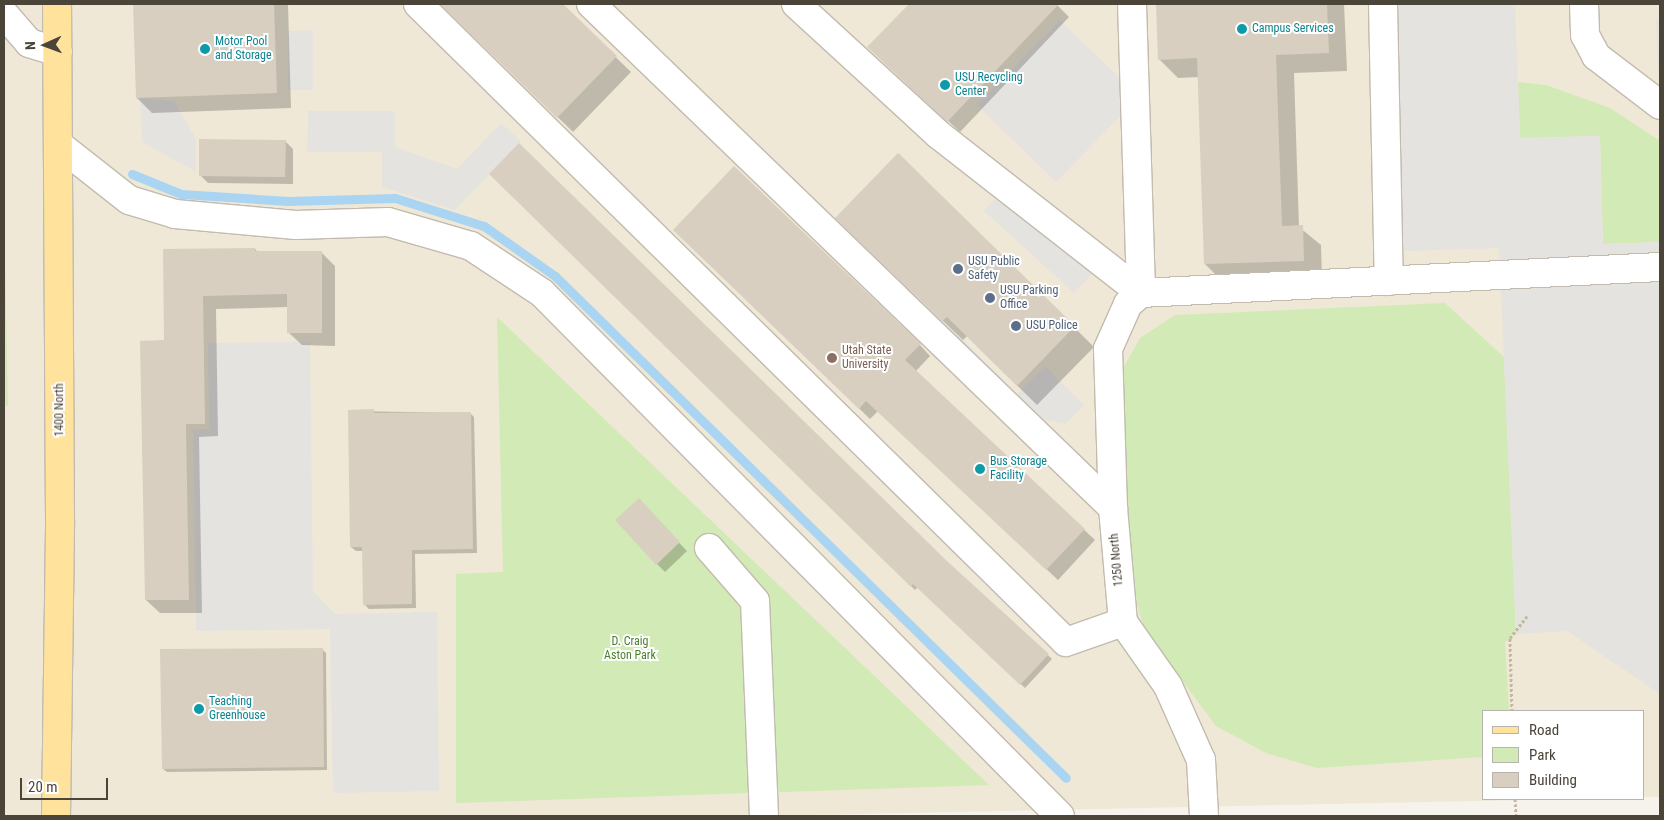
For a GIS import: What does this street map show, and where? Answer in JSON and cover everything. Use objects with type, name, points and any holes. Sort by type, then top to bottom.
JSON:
[{"type":"main road","name":"1400 North","points":[[56,816],[60,520],[57,4]]},
{"type":"street","points":[[418,4],[1066,642],[1123,622],[1168,686],[1201,760],[1204,816]]},
{"type":"street","points":[[591,4],[1113,508]]},
{"type":"street","points":[[796,4],[939,135],[1141,292],[1660,267]]},
{"type":"street","points":[[1132,4],[1141,292]]},
{"type":"street","points":[[1383,4],[1389,280]]},
{"type":"street","points":[[1584,4],[1585,35],[1596,56],[1660,105]]},
{"type":"street","points":[[4,14],[29,43],[58,52]]},
{"type":"street","points":[[59,145],[129,200],[175,214],[296,225],[388,222],[471,246],[542,293],[1060,816]]},
{"type":"street","name":"1250 North","points":[[1123,622],[1113,508],[1108,349],[1128,304],[1141,292]]},
{"type":"street","points":[[709,548],[755,601],[764,816]]},
{"type":"path","points":[[1512,710],[1510,638],[1528,615]]},
{"type":"path","points":[[1515,800],[1516,816]]},
{"type":"shaded area","name":"Utah State University","points":[[4,4],[1660,4],[1660,797],[1644,797],[1644,710],[1482,710],[1482,800],[1522,800],[766,816],[4,816]]},
{"type":"shaded area","points":[[1370,4],[1515,4],[1520,138],[1600,136],[1603,244],[1660,242],[1660,694],[1567,631],[1516,634],[1499,248],[1378,252]]},
{"type":"shaded area","points":[[1660,19],[1660,74],[1658,74],[1656,20]]},
{"type":"shaded area","points":[[1060,20],[1139,97],[1056,182],[977,105]]},
{"type":"shaded area","points":[[313,30],[313,90],[288,90],[288,31]]},
{"type":"shaded area","points":[[140,98],[174,101],[196,139],[196,172],[142,142]]},
{"type":"shaded area","points":[[308,111],[395,111],[395,147],[457,169],[501,123],[521,141],[455,210],[382,187],[382,152],[307,152]]},
{"type":"shaded area","points":[[1002,191],[1092,274],[1074,293],[984,211]]},
{"type":"shaded area","points":[[840,217],[1017,394],[1045,366],[1084,405],[1065,424],[1023,415],[833,224]]},
{"type":"shaded area","points":[[310,342],[313,591],[335,614],[437,612],[439,791],[333,793],[330,629],[196,631],[193,429],[209,429],[208,343]]},
{"type":"green space","points":[[1518,82],[1546,85],[1610,108],[1660,141],[1660,242],[1603,244],[1600,136],[1520,138]]},
{"type":"green space","points":[[5,253],[8,406],[4,406]]},
{"type":"green space","points":[[1445,303],[1504,357],[1516,634],[1505,642],[1509,710],[1482,710],[1482,757],[1317,768],[1266,753],[1216,726],[1145,631],[1132,589],[1122,370],[1140,338],[1175,315]]},
{"type":"green space","name":"D. Craig Aston Park","points":[[497,317],[989,785],[456,803],[456,574],[503,572]]},
{"type":"building","name":"Motor Pool and Storage","points":[[133,4],[274,4],[277,93],[136,98]]},
{"type":"building","points":[[440,4],[563,4],[617,56],[557,118]]},
{"type":"building","name":"USU Recycling Center","points":[[909,4],[1059,4],[947,122],[867,47]]},
{"type":"building","points":[[1156,4],[1327,4],[1329,53],[1276,55],[1282,226],[1303,225],[1304,261],[1204,264],[1197,58],[1158,60]]},
{"type":"building","points":[[199,139],[286,140],[285,177],[199,176]]},
{"type":"building","points":[[519,143],[948,562],[1049,654],[1020,685],[913,584],[911,587],[489,174]]},
{"type":"building","name":"USU Public Safety","points":[[898,153],[1075,326],[1017,386],[947,317],[942,321],[835,218]]},
{"type":"building","points":[[734,166],[921,344],[905,360],[1085,529],[1046,570],[866,401],[859,409],[673,230]]},
{"type":"building","points":[[255,248],[255,251],[322,251],[322,333],[287,333],[287,294],[203,296],[205,424],[186,424],[189,600],[145,600],[140,341],[164,340],[163,249]]},
{"type":"building","points":[[374,409],[374,413],[471,412],[473,549],[412,550],[412,604],[363,605],[362,547],[350,547],[348,410]]},
{"type":"building","points":[[639,498],[680,542],[656,565],[615,520]]},
{"type":"building","points":[[323,648],[324,767],[162,769],[160,649]]},
{"type":"waterway","points":[[132,174],[181,194],[288,201],[395,198],[484,226],[555,276],[1066,778]]},
{"type":"place","name":"Campus Services","points":[[1242,29]]},
{"type":"place","name":"Motor Pool and Storage","points":[[205,49]]},
{"type":"place","name":"USU Recycling Center","points":[[945,85]]},
{"type":"place","name":"USU Public Safety","points":[[958,269]]},
{"type":"place","name":"USU Parking Office","points":[[990,298]]},
{"type":"place","name":"USU Police","points":[[1016,326]]},
{"type":"place","name":"Utah State University","points":[[832,358]]},
{"type":"place","name":"Bus Storage Facility","points":[[980,469]]},
{"type":"place","name":"Teaching Greenhouse","points":[[199,709]]}]
